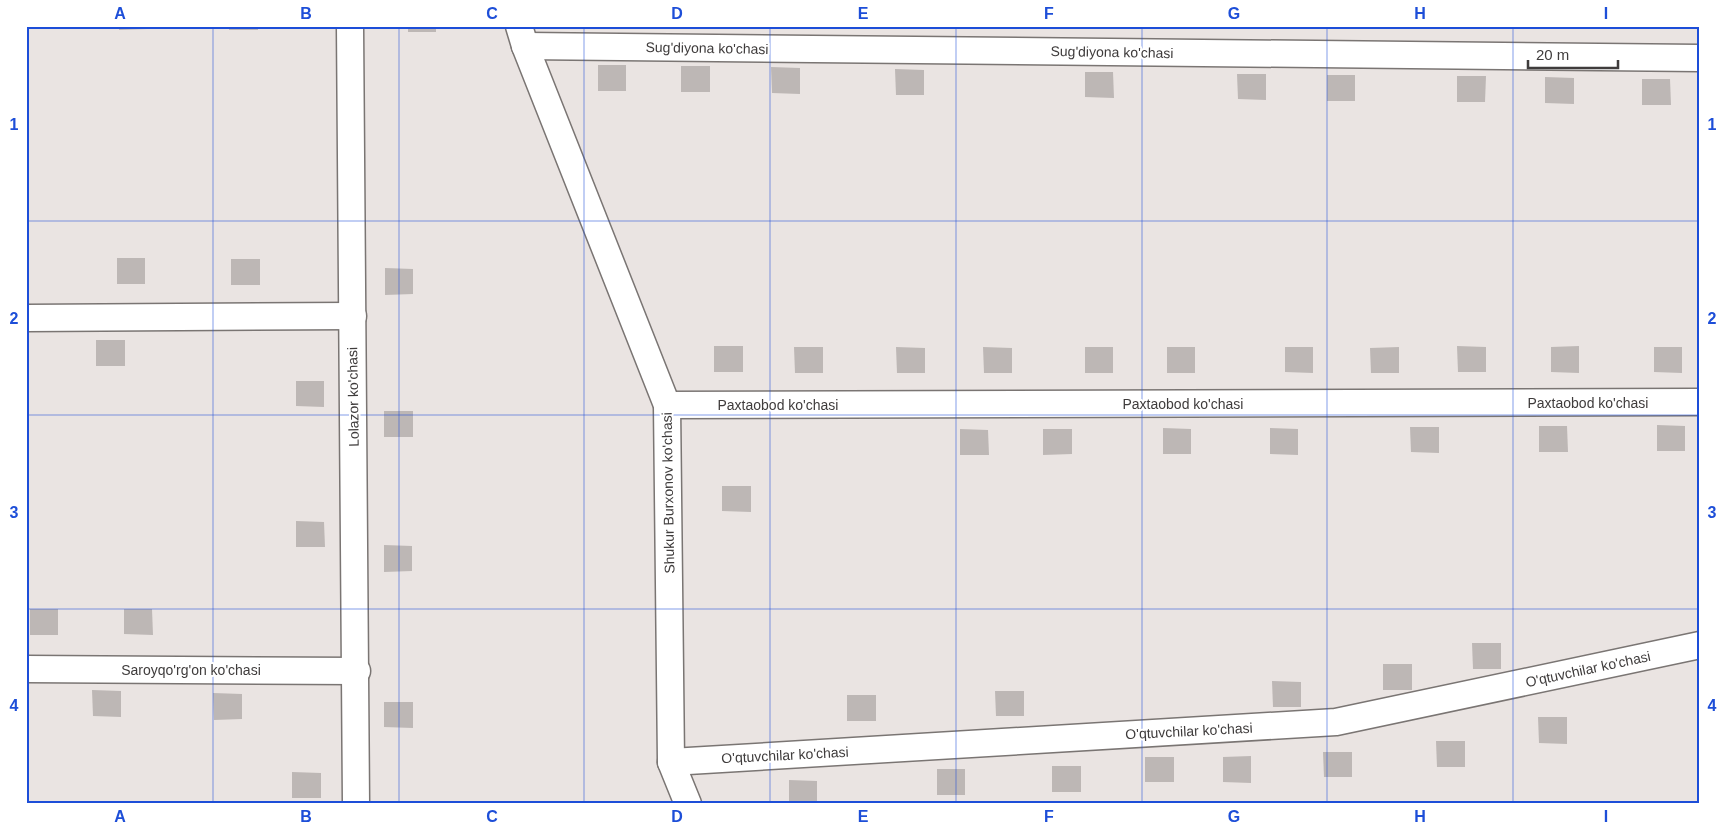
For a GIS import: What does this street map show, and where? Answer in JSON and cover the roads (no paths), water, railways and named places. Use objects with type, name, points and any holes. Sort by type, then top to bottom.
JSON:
[{"type":"street","name":"Lolazor ko'chasi","points":[[350,26],[356,804]]},
{"type":"street","name":"Sug'diyona ko'chasi","points":[[522,36],[1700,58]]},
{"type":"street","name":"Shukur Burxonov ko'chasi","points":[[522,36],[667,405],[671,762],[688,804]]},
{"type":"street","points":[[26,318],[353,316]]},
{"type":"street","name":"Paxtaobod ko'chasi","points":[[667,405],[1700,402]]},
{"type":"street","name":"O'qtuvchilar ko'chasi","points":[[671,762],[1336,722],[1700,646]]},
{"type":"street","name":"Saroyqo'rg'on ko'chasi","points":[[26,669],[356,671]]}]
